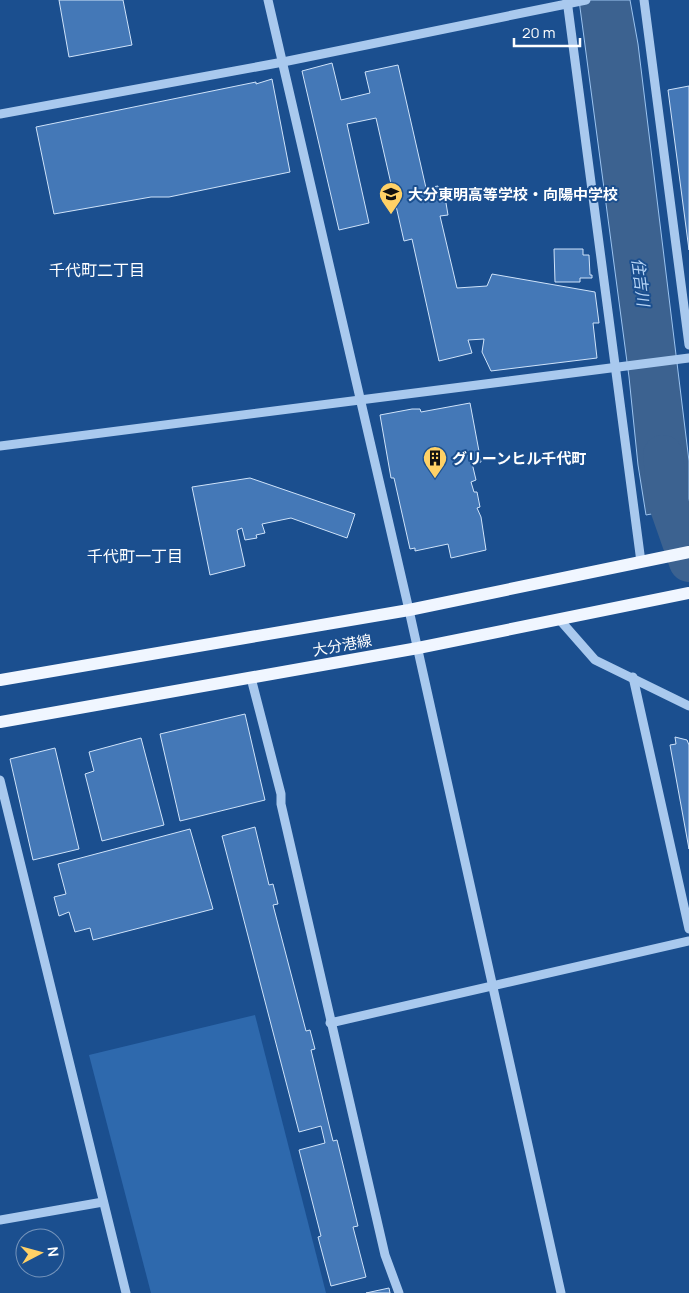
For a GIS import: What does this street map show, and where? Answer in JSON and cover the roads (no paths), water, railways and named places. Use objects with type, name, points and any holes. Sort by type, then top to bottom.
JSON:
[{"type":"main road","name":"大分港線","points":[[0,680],[409,610],[689,552]]},
{"type":"main road","name":"大分港線","points":[[0,722],[418,648],[689,593]]},
{"type":"street","points":[[268,0],[418,648],[561,1293]]},
{"type":"street","points":[[0,114],[283,62],[586,0]]},
{"type":"street","points":[[644,0],[689,345]]},
{"type":"street","points":[[570,2],[620,368],[644,561]]},
{"type":"street","points":[[0,446],[361,402],[685,359]]},
{"type":"street","points":[[559,619],[595,660],[689,706]]},
{"type":"street","points":[[633,677],[689,929]]},
{"type":"street","points":[[251,678],[281,794],[330,1023],[385,1255],[399,1293]]},
{"type":"street","points":[[0,780],[126,1293]]},
{"type":"street","points":[[330,1023],[689,941]]},
{"type":"street","points":[[0,1220],[103,1202]]},
{"type":"water","name":"住吉川","points":[[579,0],[630,0],[638,44],[689,461],[689,507],[646,515],[638,465],[629,377]]},
{"type":"waterway","name":"住吉川","points":[[663,455],[668,502],[689,562]]},
{"type":"place","name":"大分東明高等学校・向陽中学校","points":[[391,215]]},
{"type":"place","name":"グリーンヒル千代町","points":[[435,479]]},
{"type":"district","name":"千代町二丁目","points":[[97,270]]},
{"type":"district","name":"千代町一丁目","points":[[135,556]]}]
